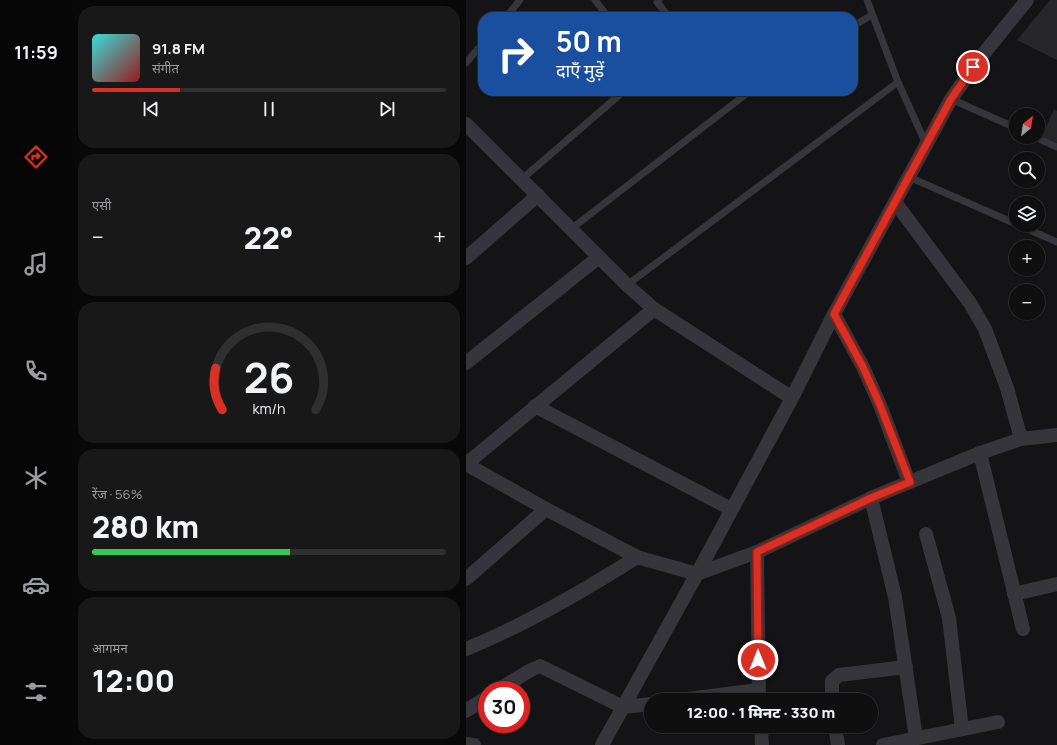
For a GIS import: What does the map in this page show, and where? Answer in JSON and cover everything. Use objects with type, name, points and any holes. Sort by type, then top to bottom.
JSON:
[{"type":"street","points":[[602,745],[697,574],[792,398],[834,314],[951,99],[981,57],[1027,0]]},
{"type":"street","points":[[466,124],[627,285],[654,309],[792,398]]},
{"type":"street","points":[[466,258],[538,195]]},
{"type":"street","points":[[895,202],[970,303],[985,329],[1007,388],[1021,439]]},
{"type":"street","points":[[466,363],[599,257]]},
{"type":"street","points":[[654,309],[466,464],[546,509],[637,557],[697,574],[757,552],[871,498],[980,453],[1021,439],[1057,435]]},
{"type":"street","points":[[834,314],[863,367],[880,405],[910,482]]},
{"type":"street","points":[[535,406],[731,509]]},
{"type":"street","points":[[980,453],[1023,629]]},
{"type":"street","points":[[871,498],[895,597],[916,738]]},
{"type":"street","points":[[466,579],[546,509]]},
{"type":"street","points":[[926,534],[949,618],[962,730]]},
{"type":"street","points":[[757,552],[758,693]]},
{"type":"street","points":[[466,649],[532,619],[585,590],[637,557]]},
{"type":"street","points":[[1014,594],[1057,584]]},
{"type":"street","points":[[512,681],[529,670],[540,666],[623,707],[644,705]]},
{"type":"street","points":[[832,693],[832,681],[839,676],[906,668]]},
{"type":"street","points":[[466,711],[478,703]]},
{"type":"street","points":[[882,745],[998,722]]},
{"type":"street","points":[[761,733],[762,745]]},
{"type":"street","points":[[837,733],[838,745]]},
{"type":"street","points":[[466,744],[474,745]]},
{"type":"lane","points":[[510,12],[520,0]]},
{"type":"lane","points":[[595,0],[604,12]]},
{"type":"lane","points":[[867,0],[898,82],[926,144]]},
{"type":"lane","points":[[657,1],[665,12]]},
{"type":"lane","points":[[858,23],[872,14]]},
{"type":"lane","points":[[466,63],[478,49]]},
{"type":"lane","points":[[627,285],[898,82]]},
{"type":"lane","points":[[522,179],[618,96]]},
{"type":"lane","points":[[571,229],[743,96]]},
{"type":"lane","points":[[951,99],[1009,125]]},
{"type":"lane","points":[[1045,142],[1057,147]]},
{"type":"lane","points":[[909,177],[1009,221]]},
{"type":"lane","points":[[1035,232],[1057,242]]},
{"type":"building","points":[[1050,0],[1057,0],[1057,60],[1017,40]]},
{"type":"building","points":[[1054,109],[1057,111],[1057,143],[1045,137],[1045,129]]},
{"type":"route","points":[[758,660],[757,552],[871,498],[910,482],[888,421],[863,367],[834,314],[951,99],[973,67]]}]
